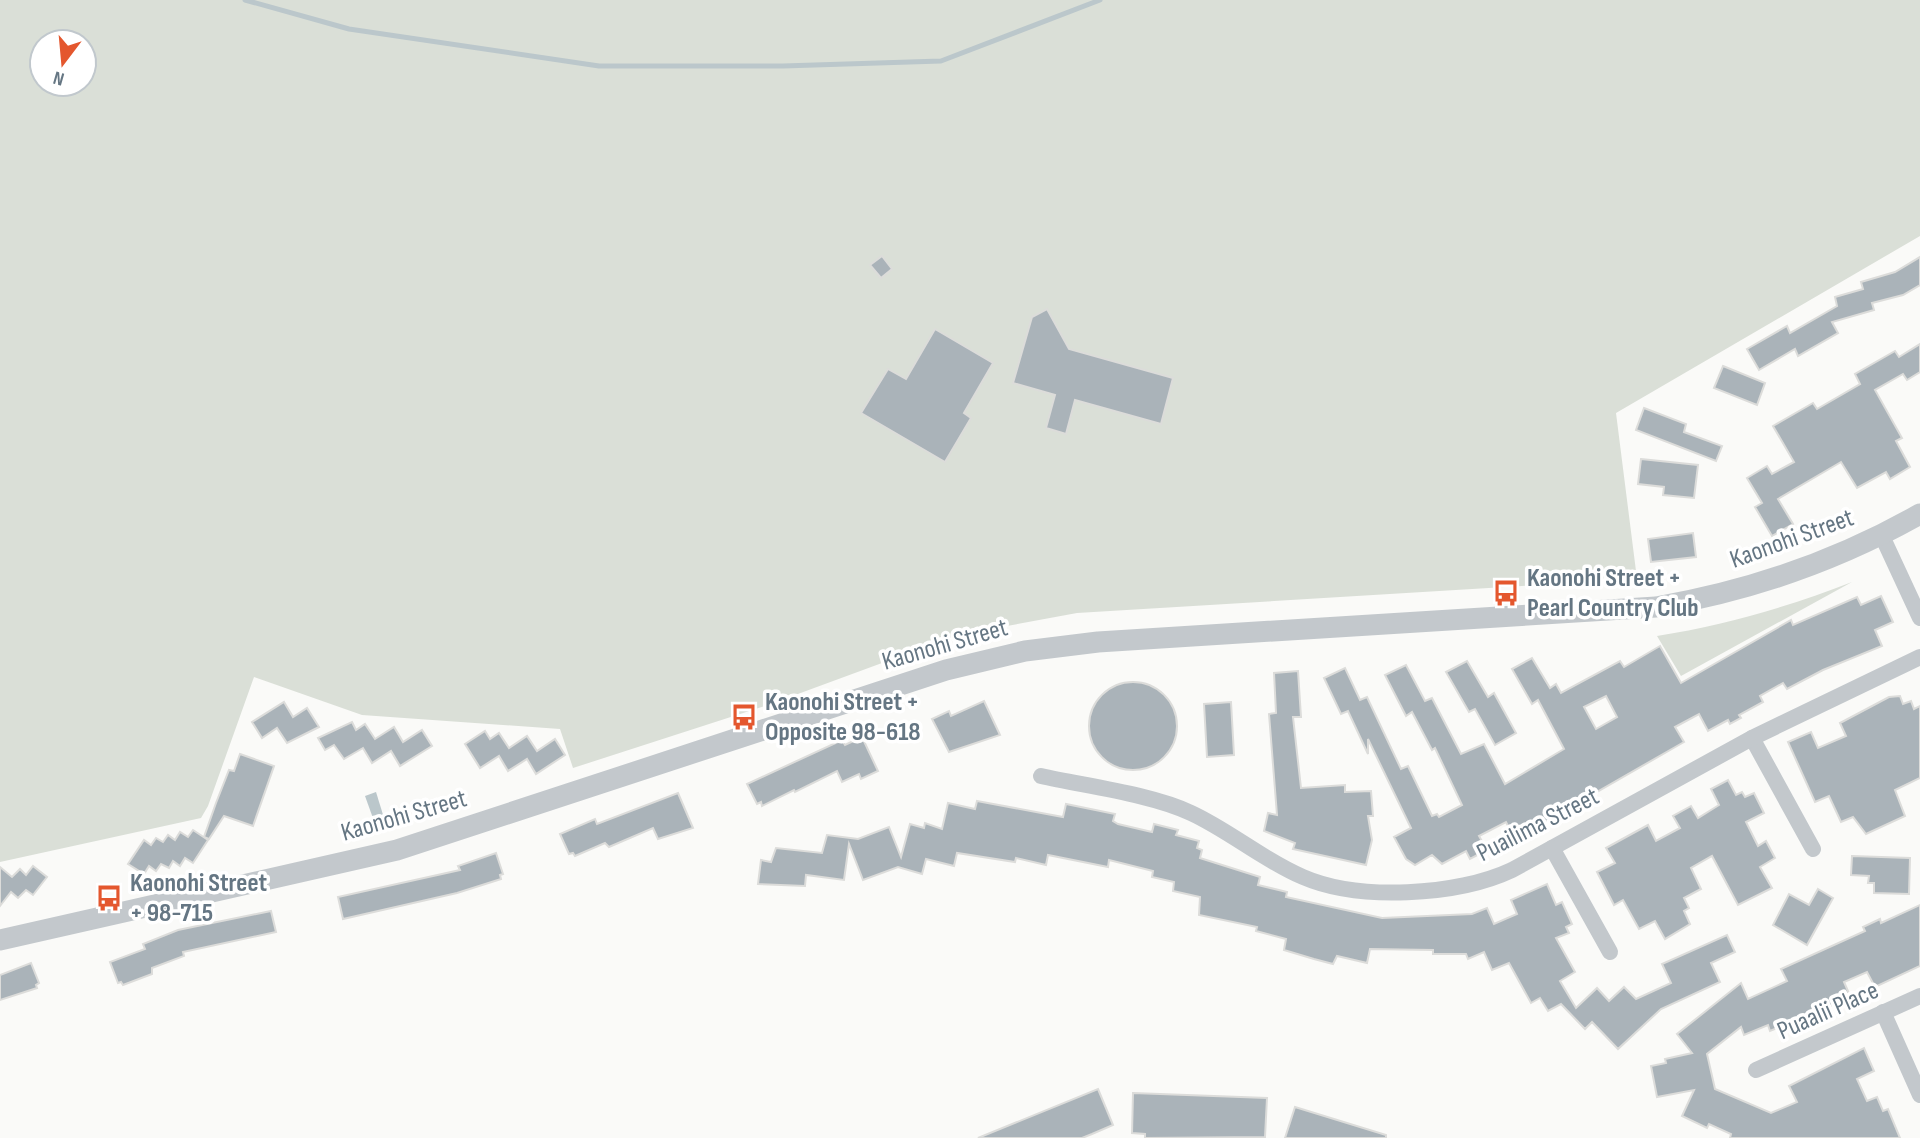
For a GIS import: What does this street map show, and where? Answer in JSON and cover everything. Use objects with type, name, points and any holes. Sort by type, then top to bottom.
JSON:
[{"type":"street","name":"Kaonohi Street","points":[[0,940],[397,850],[984,660],[1098,642],[1656,607],[1725,593],[1784,576],[1882,536],[1920,514]]},
{"type":"street","points":[[1882,536],[1920,618]]},
{"type":"street","name":"Puailima Street","points":[[1041,776],[1189,812],[1300,876],[1341,889],[1376,891],[1468,887],[1489,881],[1752,738],[1920,657]]},
{"type":"street","points":[[1752,738],[1813,849]]},
{"type":"street","points":[[1552,848],[1610,953]]},
{"type":"street","name":"Puaalii Place","points":[[1756,1070],[1920,996]]},
{"type":"street","points":[[1883,1012],[1920,1095]]},
{"type":"shaded area","points":[[0,0],[1920,0],[1920,236],[1616,413],[1637,579],[1077,613],[958,635],[768,705],[573,768],[560,729],[362,715],[254,677],[208,806],[201,818],[0,862]]},
{"type":"shaded area","points":[[1852,582],[1681,676],[1657,636],[1756,614]]},
{"type":"shaded area","points":[[376,792],[384,818],[374,821],[365,796]]},
{"type":"building","points":[[882,256],[892,269],[881,278],[870,265]]},
{"type":"building","points":[[1920,257],[1920,285],[1903,295],[1872,303],[1874,310],[1832,322],[1838,333],[1798,356],[1795,349],[1759,370],[1747,349],[1787,326],[1790,333],[1837,306],[1835,297],[1863,289],[1861,282],[1895,272]]},
{"type":"building","points":[[1047,309],[1069,349],[1173,378],[1161,424],[1075,400],[1066,434],[1046,428],[1055,395],[1013,383],[1032,317]]},
{"type":"building","points":[[935,329],[993,363],[964,413],[971,418],[945,462],[861,413],[888,369],[906,379]]},
{"type":"building","points":[[1920,344],[1920,372],[1907,380],[1903,374],[1875,390],[1902,438],[1896,441],[1910,467],[1890,479],[1886,472],[1857,488],[1841,462],[1778,499],[1793,524],[1772,536],[1755,507],[1762,503],[1747,478],[1767,466],[1772,474],[1794,462],[1773,426],[1813,403],[1817,409],[1860,384],[1855,374],[1895,351],[1899,357]]},
{"type":"building","points":[[1723,366],[1765,383],[1757,405],[1714,388]]},
{"type":"building","points":[[1644,408],[1686,424],[1684,432],[1722,446],[1716,461],[1636,430]]},
{"type":"building","points":[[1641,459],[1698,465],[1694,498],[1663,495],[1664,487],[1638,484]]},
{"type":"building","points":[[1693,533],[1696,557],[1651,562],[1648,539]]},
{"type":"building","points":[[1881,596],[1893,622],[1875,630],[1882,646],[1823,670],[1787,689],[1783,683],[1760,696],[1763,702],[1739,715],[1741,718],[1730,724],[1728,720],[1708,731],[1699,714],[1675,727],[1684,742],[1515,839],[1506,822],[1479,836],[1487,850],[1470,859],[1466,851],[1442,864],[1432,855],[1415,865],[1406,859],[1394,837],[1411,828],[1368,739],[1368,754],[1348,711],[1341,714],[1324,678],[1345,668],[1360,700],[1367,697],[1401,769],[1408,766],[1432,816],[1437,814],[1439,817],[1462,805],[1435,748],[1432,750],[1412,712],[1406,716],[1385,675],[1406,665],[1425,701],[1432,698],[1461,754],[1484,744],[1505,784],[1564,749],[1538,700],[1532,704],[1512,669],[1532,658],[1550,688],[1556,684],[1561,693],[1620,661],[1624,667],[1660,646],[1681,683],[1791,620],[1793,625],[1857,597],[1861,605]],"holes":[[[1606,696],[1617,717],[1596,729],[1584,707]]]},
{"type":"building","points":[[1467,661],[1488,697],[1494,693],[1516,733],[1495,745],[1475,709],[1469,712],[1446,672]]},
{"type":"building","points":[[1298,671],[1301,717],[1293,717],[1301,788],[1345,785],[1345,792],[1371,791],[1373,816],[1368,816],[1372,840],[1366,865],[1293,849],[1295,843],[1264,831],[1268,813],[1277,815],[1269,714],[1276,713],[1274,673]]},
{"type":"building","points":[[1133,682],[1150,686],[1164,695],[1173,709],[1177,726],[1173,743],[1164,757],[1150,766],[1133,770],[1116,766],[1102,757],[1093,743],[1089,726],[1093,709],[1102,695],[1116,686]]},
{"type":"building","points":[[1900,696],[1903,704],[1911,701],[1914,709],[1920,706],[1920,778],[1895,790],[1905,816],[1866,834],[1853,817],[1841,822],[1829,796],[1815,802],[1788,742],[1811,732],[1818,748],[1846,736],[1840,723],[1889,697]]},
{"type":"building","points":[[984,701],[1000,735],[949,752],[932,719],[949,711],[951,716]]},
{"type":"building","points":[[284,702],[293,717],[307,708],[319,727],[287,743],[277,728],[262,738],[252,722]]},
{"type":"building","points":[[1231,702],[1234,755],[1207,757],[1204,704]]},
{"type":"building","points":[[352,722],[356,730],[365,724],[375,739],[394,727],[403,742],[422,730],[432,746],[400,766],[391,751],[372,763],[363,748],[344,759],[334,745],[325,750],[318,738]]},
{"type":"building","points":[[485,731],[490,739],[499,733],[509,748],[527,736],[537,751],[555,739],[565,755],[536,774],[527,759],[508,771],[499,756],[480,768],[465,744]]},
{"type":"building","points":[[862,737],[878,771],[861,779],[859,774],[842,782],[837,771],[762,806],[761,802],[757,804],[747,784],[842,740],[845,745]]},
{"type":"building","points":[[240,754],[274,766],[253,826],[224,816],[209,839],[204,837],[216,803],[229,770],[234,771]]},
{"type":"building","points":[[1728,780],[1736,795],[1742,792],[1745,797],[1754,793],[1764,813],[1746,822],[1758,846],[1766,841],[1775,858],[1760,867],[1772,888],[1738,905],[1712,856],[1691,868],[1701,889],[1684,898],[1689,908],[1684,911],[1690,924],[1665,939],[1655,921],[1639,929],[1623,900],[1614,905],[1597,872],[1615,863],[1606,848],[1648,825],[1656,841],[1680,828],[1673,816],[1691,806],[1698,818],[1719,805],[1711,789]]},
{"type":"building","points":[[678,793],[693,828],[658,839],[653,828],[609,847],[605,843],[575,856],[573,853],[569,854],[560,834],[595,819],[597,824]]},
{"type":"building","points":[[977,801],[1063,817],[1066,804],[1115,814],[1113,821],[1118,824],[1152,832],[1154,824],[1178,830],[1176,835],[1199,841],[1197,848],[1202,850],[1200,858],[1260,877],[1258,885],[1287,892],[1286,897],[1382,918],[1472,914],[1487,908],[1494,924],[1517,914],[1511,900],[1547,884],[1556,905],[1562,902],[1572,924],[1566,927],[1569,933],[1556,938],[1575,972],[1560,981],[1576,1008],[1597,988],[1609,1001],[1624,987],[1636,999],[1671,983],[1662,964],[1727,935],[1735,952],[1711,963],[1720,982],[1661,1009],[1618,1049],[1592,1022],[1585,1029],[1561,1004],[1548,1011],[1540,998],[1531,1003],[1509,963],[1492,970],[1484,952],[1468,959],[1466,954],[1433,954],[1433,950],[1370,949],[1367,963],[1337,956],[1333,964],[1284,950],[1286,939],[1256,931],[1257,927],[1199,915],[1200,897],[1173,891],[1174,882],[1152,877],[1153,871],[1109,860],[1108,867],[1048,855],[1046,865],[1016,858],[1015,862],[957,853],[954,866],[926,859],[922,874],[898,867],[863,880],[849,844],[844,880],[806,875],[805,886],[758,884],[761,860],[771,862],[776,848],[822,853],[827,835],[858,839],[889,827],[901,857],[910,824],[924,828],[925,823],[942,829],[948,803],[975,809]]},
{"type":"building","points":[[193,830],[208,840],[193,863],[185,858],[180,866],[173,861],[169,868],[161,864],[156,871],[149,866],[144,874],[128,864],[144,840],[151,845],[156,838],[163,842],[168,835],[175,840],[180,832],[188,837]]},
{"type":"building","points":[[496,853],[503,874],[500,875],[501,879],[457,893],[343,919],[338,897],[460,870],[458,866]]},
{"type":"building","points":[[1852,856],[1910,858],[1909,894],[1874,893],[1874,883],[1868,883],[1869,876],[1851,875]]},
{"type":"building","points":[[33,866],[47,877],[33,895],[26,890],[18,898],[11,892],[0,906],[0,867],[12,877],[20,869],[26,875]]},
{"type":"building","points":[[1818,889],[1833,898],[1807,945],[1773,925],[1789,894],[1809,905]]},
{"type":"building","points":[[1920,905],[1920,966],[1875,987],[1867,972],[1844,982],[1851,998],[1770,1031],[1768,1025],[1744,1035],[1741,1027],[1707,1054],[1715,1089],[1771,1113],[1797,1102],[1789,1086],[1864,1048],[1874,1071],[1857,1079],[1867,1101],[1877,1097],[1883,1111],[1888,1109],[1900,1138],[1730,1138],[1731,1134],[1709,1124],[1707,1128],[1682,1116],[1694,1090],[1657,1097],[1651,1066],[1666,1063],[1665,1059],[1692,1053],[1677,1034],[1741,983],[1748,999],[1787,981],[1781,969],[1865,931],[1863,927],[1880,919],[1881,923]]},
{"type":"building","points":[[271,911],[276,932],[183,952],[184,956],[152,968],[152,974],[123,985],[118,983],[110,962],[145,949],[143,944],[178,930]]},
{"type":"building","points":[[31,963],[39,983],[37,988],[0,1000],[0,975]]},
{"type":"building","points":[[1098,1089],[1113,1125],[1092,1134],[1082,1138],[978,1138]]},
{"type":"building","points":[[1133,1093],[1267,1098],[1265,1137],[1145,1138],[1145,1134],[1132,1133]]},
{"type":"building","points":[[1295,1107],[1386,1135],[1386,1138],[1285,1138]]},
{"type":"waterway","points":[[245,0],[349,29],[599,66],[783,66],[941,61],[1100,0]]},
{"type":"place","name":"Kaonohi Street + Pearl Country Club","points":[[1506,593]]},
{"type":"place","name":"Kaonohi Street + Opposite 98-618","points":[[744,717]]},
{"type":"place","name":"Kaonohi Street + 98-715","points":[[109,898]]}]
